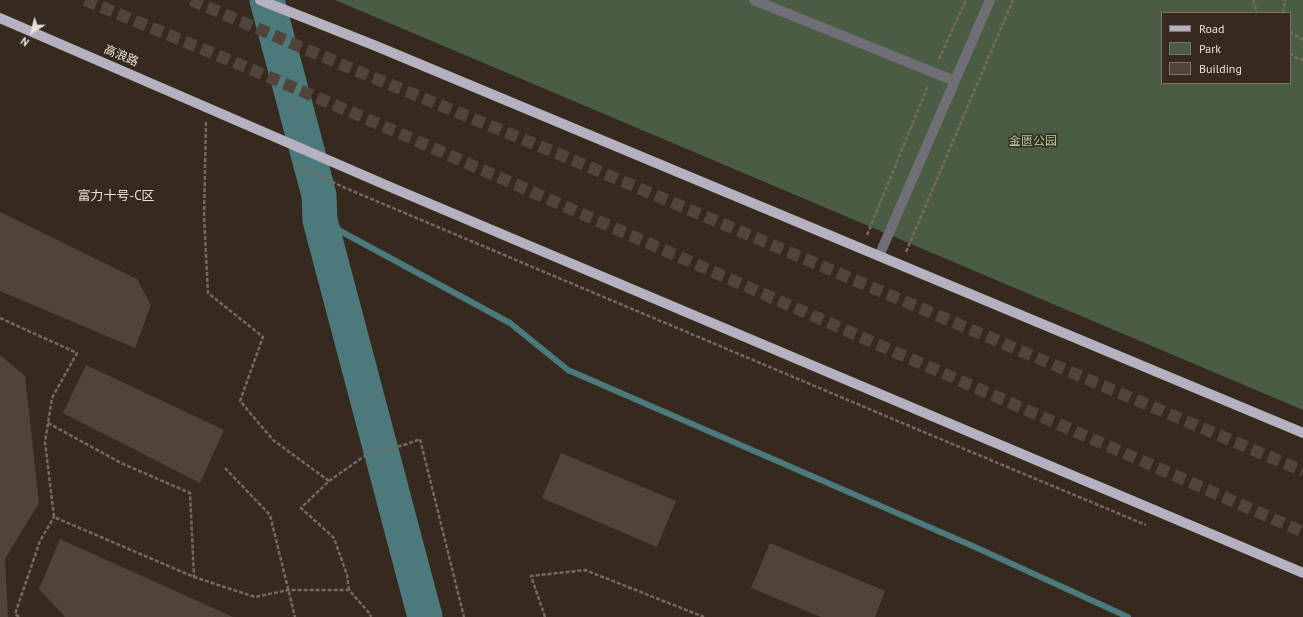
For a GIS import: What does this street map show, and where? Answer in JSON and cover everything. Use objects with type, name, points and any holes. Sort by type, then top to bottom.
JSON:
[{"type":"main road","points":[[260,0],[376,46],[1303,433]]},
{"type":"main road","name":"高浪路","points":[[0,18],[395,189],[1303,573]]},
{"type":"lane","points":[[754,0],[955,81]]},
{"type":"lane","points":[[879,256],[990,0]]},
{"type":"path","points":[[866,236],[933,73],[966,0]]},
{"type":"path","points":[[905,255],[1013,0]]},
{"type":"path","points":[[1253,0],[1257,12]]},
{"type":"path","points":[[1283,12],[1285,0]]},
{"type":"path","points":[[1291,32],[1303,40]]},
{"type":"path","points":[[1291,54],[1296,58],[1303,60]]},
{"type":"path","points":[[206,121],[204,216],[208,293],[263,337],[240,401],[273,440],[329,481]]},
{"type":"path","points":[[311,172],[1151,527]]},
{"type":"path","points":[[0,318],[77,353],[52,398],[45,442],[54,517],[40,541],[15,614],[18,617]]},
{"type":"path","points":[[48,423],[121,463],[190,493],[194,577]]},
{"type":"path","points":[[371,617],[349,590],[348,575],[334,538],[301,508],[329,481],[366,455],[408,444],[420,439],[464,617]]},
{"type":"path","points":[[225,468],[270,515],[295,617]]},
{"type":"path","points":[[54,517],[194,577],[255,597],[288,590],[349,590]]},
{"type":"path","points":[[545,617],[531,576],[585,570],[704,617]]},
{"type":"green space","name":"金匮公园","points":[[335,0],[1303,0],[1303,410]]},
{"type":"building","points":[[0,212],[137,279],[151,305],[135,348],[0,291]]},
{"type":"building","points":[[0,355],[25,376],[39,503],[5,559],[8,617],[0,617]]},
{"type":"building","points":[[86,365],[224,430],[200,483],[63,413]]},
{"type":"building","points":[[561,453],[676,501],[657,547],[542,498]]},
{"type":"building","points":[[60,539],[233,617],[65,617],[39,589]]},
{"type":"building","points":[[770,543],[885,591],[875,617],[821,617],[751,588]]},
{"type":"waterway","points":[[267,0],[319,195],[320,220],[425,617]]},
{"type":"waterway","points":[[320,220],[510,323],[568,370],[975,547],[1128,617]]},
{"type":"tunnel","points":[[85,0],[358,115],[1303,532]]},
{"type":"tunnel","points":[[191,0],[350,68],[554,152],[1303,471]]},
{"type":"district","name":"富力十号-C区","points":[[116,196]]}]
